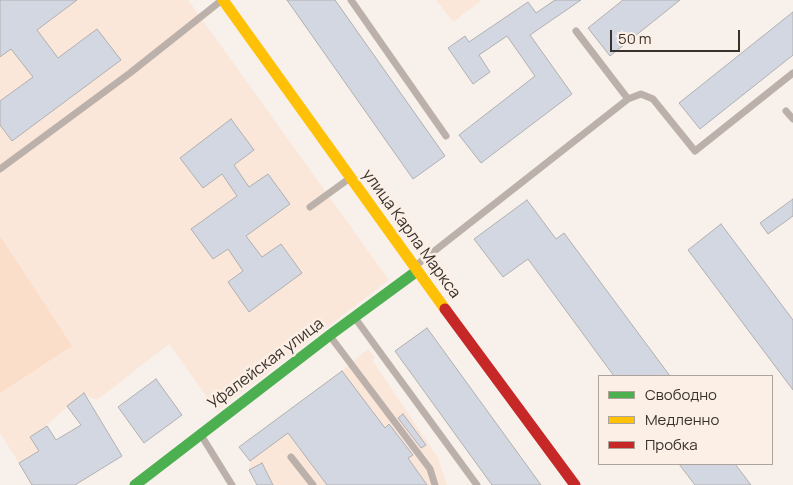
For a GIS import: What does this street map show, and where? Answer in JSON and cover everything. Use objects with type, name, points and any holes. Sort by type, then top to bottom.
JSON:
[{"type":"street","name":"улица Карла Маркса","points":[[223,0],[415,269],[575,485]]},
{"type":"street","name":"Уфалейская улица","points":[[135,485],[415,269]]},
{"type":"lane","points":[[0,169],[130,73],[223,0]]},
{"type":"lane","points":[[351,0],[446,136]]},
{"type":"lane","points":[[576,31],[628,99]]},
{"type":"lane","points":[[415,269],[628,99],[641,94],[653,99],[695,151],[793,73]]},
{"type":"lane","points":[[786,111],[793,119]]},
{"type":"lane","points":[[310,208],[350,178]]},
{"type":"lane","points":[[355,317],[477,485]]},
{"type":"lane","points":[[330,335],[430,469],[435,485]]},
{"type":"lane","points":[[201,434],[232,485]]},
{"type":"lane","points":[[292,458],[313,485]]},
{"type":"shaded area","points":[[0,0],[188,0],[389,280],[217,411],[169,344],[97,400],[83,394],[30,437],[39,451],[19,463],[0,433]]},
{"type":"shaded area","points":[[436,0],[482,0],[453,22]]},
{"type":"shaded area","points":[[0,236],[72,346],[0,393]]},
{"type":"shaded area","points":[[368,349],[375,358],[372,360],[438,458],[447,485],[257,485],[249,470],[250,461],[239,447],[342,371]]},
{"type":"building","points":[[0,0],[77,0],[37,30],[58,58],[97,29],[121,60],[12,141],[0,125],[0,101],[33,77],[11,49],[0,57]]},
{"type":"building","points":[[287,0],[335,0],[445,156],[413,179]]},
{"type":"building","points":[[555,0],[581,0],[530,35],[572,94],[481,163],[459,135],[535,76],[507,36],[479,55],[490,72],[473,84],[448,48],[465,36],[469,42],[528,2],[536,13]]},
{"type":"building","points":[[623,0],[680,0],[610,56],[588,28]]},
{"type":"building","points":[[793,12],[793,55],[700,129],[679,103]]},
{"type":"building","points":[[231,119],[254,150],[234,165],[249,187],[268,174],[290,204],[246,236],[262,257],[281,244],[302,273],[249,312],[228,282],[243,271],[228,249],[213,259],[191,229],[237,196],[222,174],[203,188],[180,158]]},
{"type":"building","points":[[793,199],[793,216],[768,234],[760,223]]},
{"type":"building","points":[[527,200],[556,239],[564,233],[669,375],[613,375],[528,259],[503,277],[474,239]]},
{"type":"building","points":[[721,224],[793,320],[793,390],[688,250]]},
{"type":"building","points":[[427,328],[541,485],[492,485],[395,351]]},
{"type":"building","points":[[342,371],[385,428],[389,424],[413,455],[408,458],[427,485],[327,485],[288,433],[250,461],[239,447]]},
{"type":"building","points":[[156,379],[182,415],[144,443],[118,407]]},
{"type":"building","points":[[84,393],[122,456],[75,485],[32,485],[19,463],[39,451],[30,437],[47,426],[56,440],[81,425],[67,406]]},
{"type":"building","points":[[403,414],[426,445],[421,448],[398,418]]},
{"type":"building","points":[[262,463],[273,485],[257,485],[249,470]]},
{"type":"building","points":[[680,465],[736,465],[751,485],[695,485]]},
{"type":"traffic: fast","points":[[135,485],[330,335],[417,271]]},
{"type":"traffic: slow","points":[[223,0],[445,309]]},
{"type":"traffic: jam","points":[[445,309],[575,485]]}]
